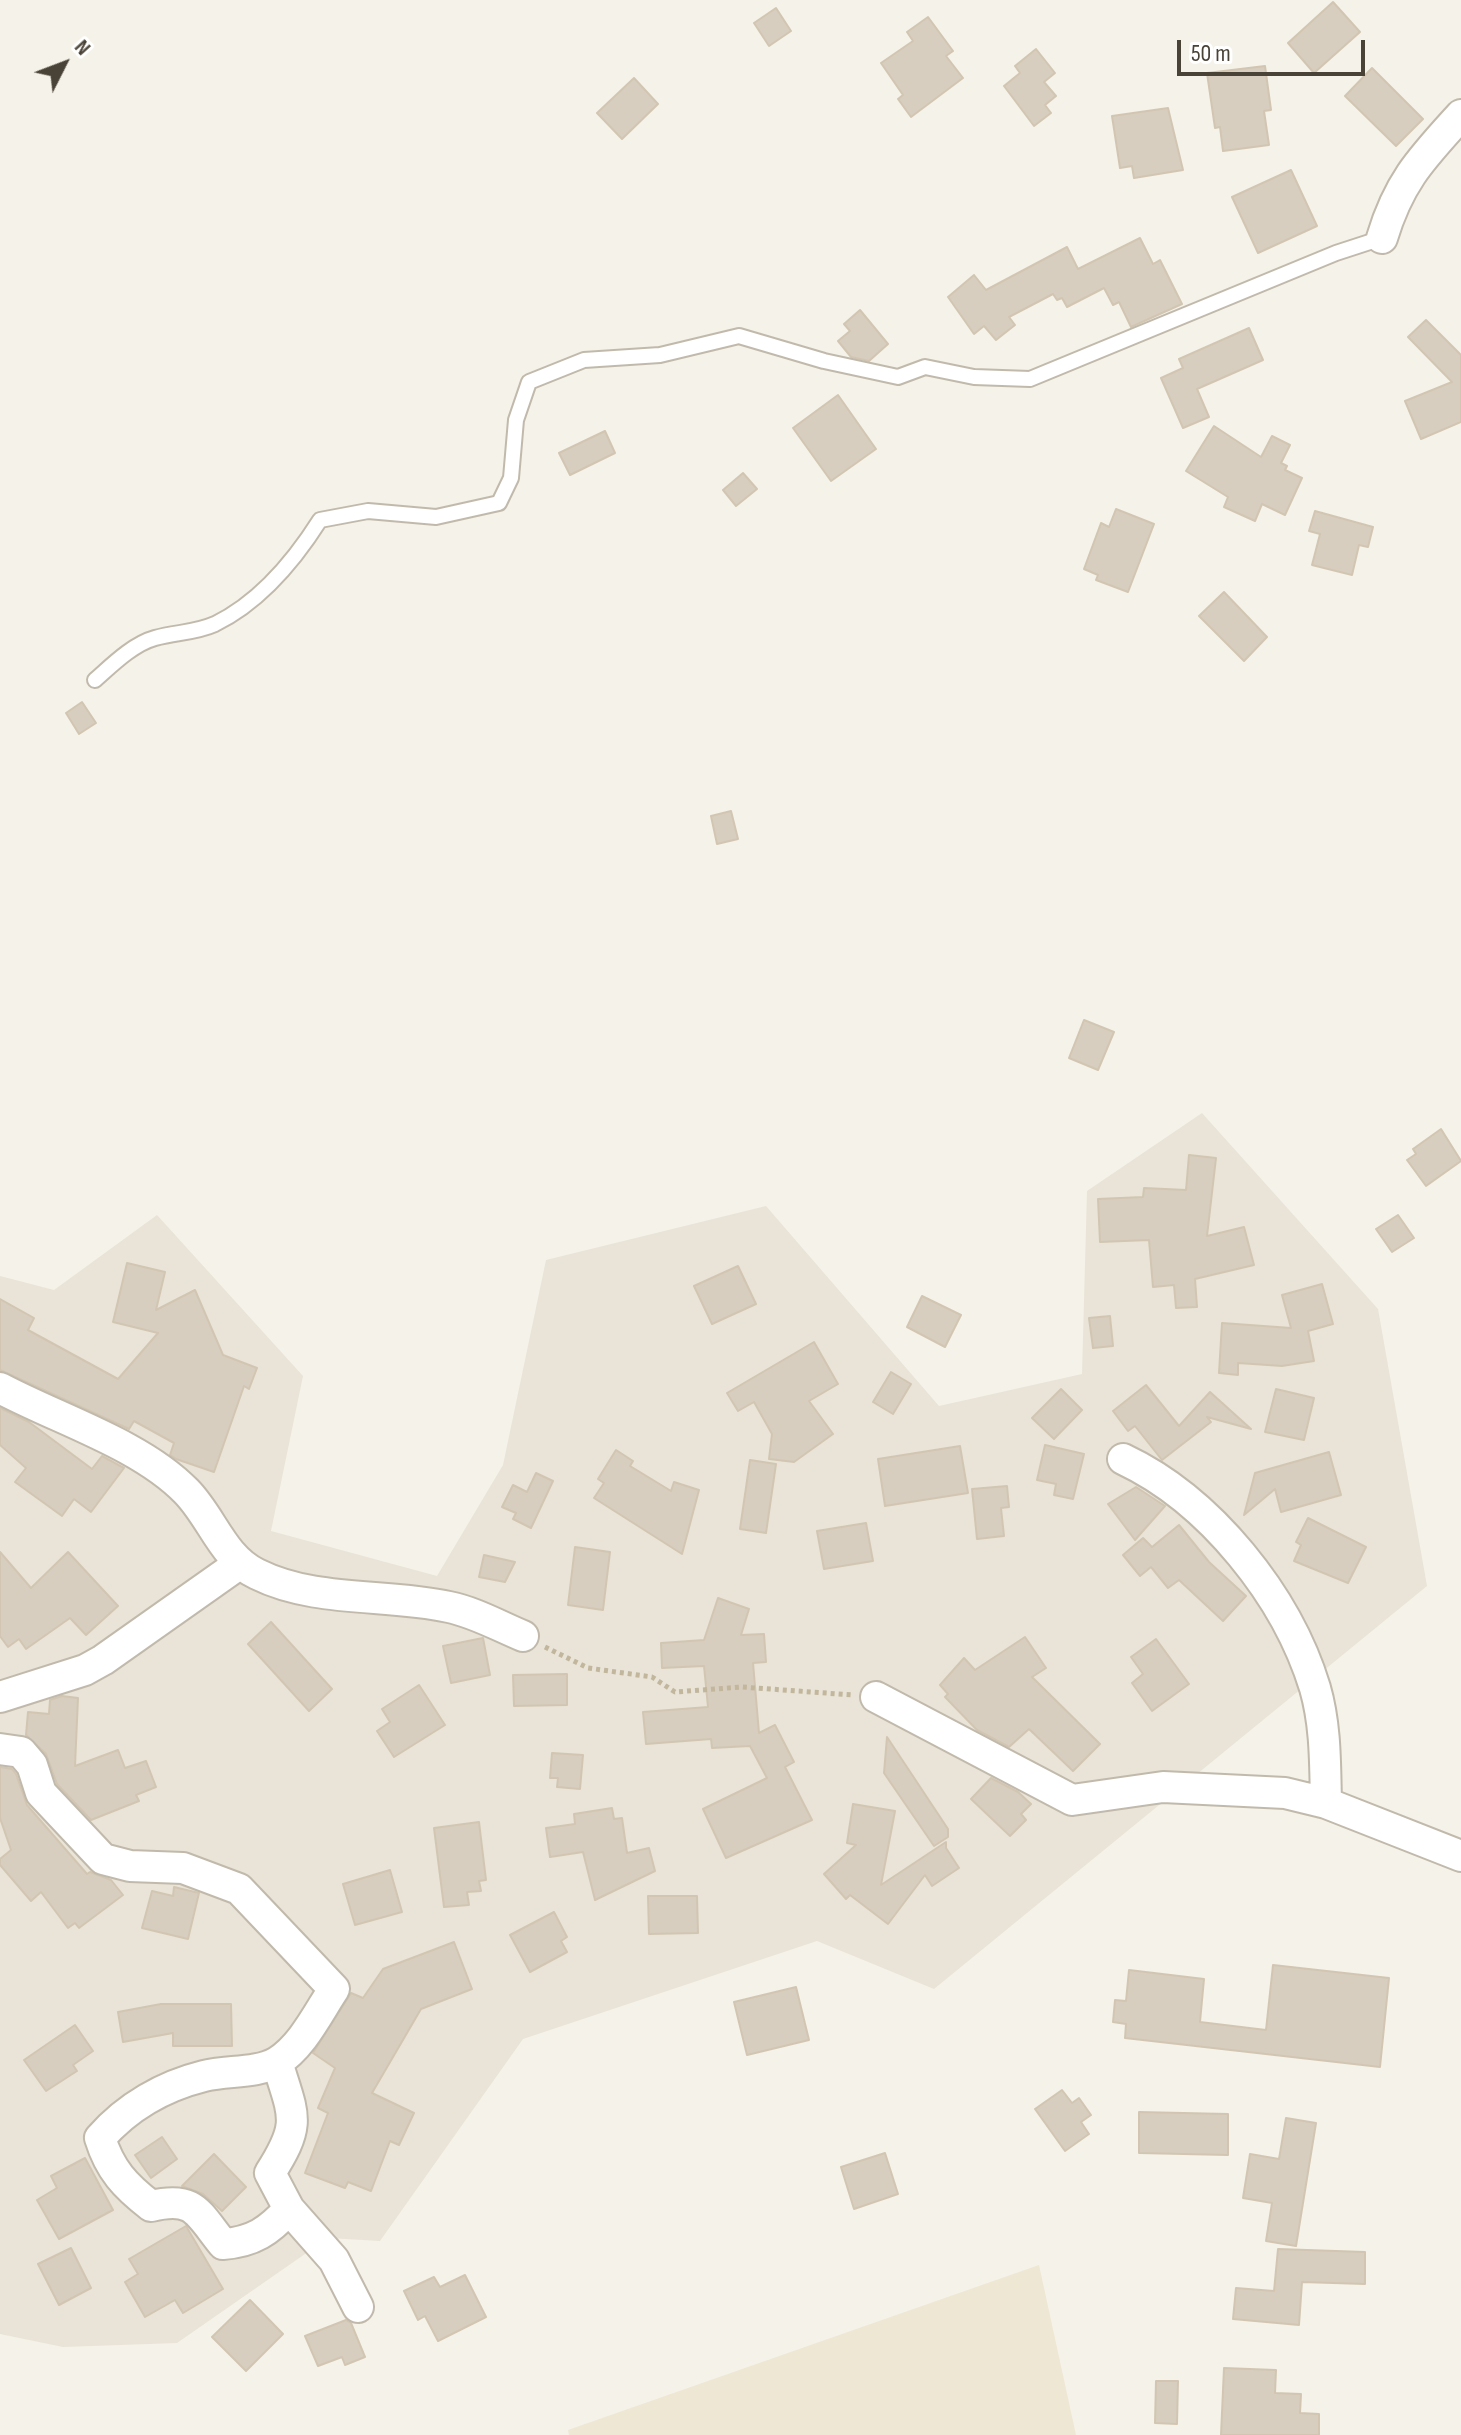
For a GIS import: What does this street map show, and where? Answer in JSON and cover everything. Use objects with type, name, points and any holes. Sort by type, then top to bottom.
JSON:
[{"type":"street","points":[[1382,238],[1396,196],[1413,168],[1461,115]]},
{"type":"street","points":[[0,1388],[111,1441],[174,1482],[186,1491],[239,1564],[259,1575],[316,1591],[450,1607],[523,1636]]},
{"type":"street","points":[[1123,1459],[1154,1476],[1188,1501],[1249,1568],[1284,1619],[1308,1668],[1320,1711],[1326,1803]]},
{"type":"street","points":[[3,1696],[85,1670],[103,1660],[239,1564]]},
{"type":"street","points":[[876,1697],[1072,1800],[1163,1787],[1262,1790],[1326,1803],[1461,1856]]},
{"type":"street","points":[[0,1749],[21,1752],[32,1765],[41,1793],[103,1859],[130,1866],[183,1868],[239,1889],[334,1989],[304,2036],[277,2062],[204,2076],[137,2103],[100,2138],[109,2165],[126,2186],[151,2206],[176,2200],[194,2208],[223,2244],[244,2243],[270,2231],[289,2209]]},
{"type":"street","points":[[277,2062],[293,2114],[294,2131],[270,2173],[289,2209],[334,2260],[358,2307]]},
{"type":"lane","points":[[95,680],[119,659],[153,638],[192,633],[217,623],[284,571],[320,520],[368,511],[436,517],[499,503],[511,478],[516,420],[529,382],[584,360],[660,355],[739,336],[824,361],[898,377],[925,367],[974,377],[1030,379],[1336,253],[1382,238]]},
{"type":"path","points":[[523,1636],[588,1668],[652,1677],[675,1692],[742,1687],[876,1697]]},
{"type":"shaded area","points":[[1202,1113],[1378,1309],[1427,1586],[934,1989],[817,1941],[523,2039],[380,2241],[328,2238],[177,2343],[63,2347],[0,2334],[0,1276],[54,1290],[157,1215],[303,1376],[271,1531],[437,1576],[503,1465],[546,1260],[766,1206],[939,1406],[1082,1374],[1087,1191]]},
{"type":"shaded area","points":[[1039,2265],[1076,2435],[569,2435],[568,2430]]},
{"type":"building","points":[[1333,2],[1360,32],[1314,73],[1288,43]]},
{"type":"building","points":[[776,8],[791,31],[769,46],[754,23]]},
{"type":"building","points":[[928,17],[953,51],[946,56],[963,78],[911,117],[898,99],[903,95],[881,63],[913,41],[907,32]]},
{"type":"building","points":[[1036,49],[1055,73],[1044,82],[1056,96],[1045,105],[1051,113],[1034,126],[1004,86],[1020,73],[1015,66]]},
{"type":"building","points":[[1265,66],[1271,110],[1264,111],[1269,145],[1223,151],[1220,127],[1215,128],[1207,73]]},
{"type":"building","points":[[1372,68],[1423,119],[1396,146],[1345,96]]},
{"type":"building","points":[[634,78],[658,104],[622,139],[597,113]]},
{"type":"building","points":[[1168,108],[1183,170],[1134,178],[1132,166],[1120,168],[1112,116]]},
{"type":"building","points":[[1291,170],[1317,226],[1258,253],[1232,197]]},
{"type":"building","points":[[1140,238],[1153,264],[1160,260],[1182,304],[1131,327],[1119,302],[1113,305],[1104,288],[1067,307],[1062,298],[1057,300],[1053,294],[1009,317],[1015,325],[996,340],[984,326],[974,334],[948,297],[974,275],[986,290],[1067,247],[1078,269]]},
{"type":"building","points":[[860,310],[888,344],[869,361],[851,357],[838,341],[850,331],[844,324]]},
{"type":"building","points":[[1426,320],[1461,355],[1461,422],[1421,439],[1405,401],[1452,382],[1408,337]]},
{"type":"building","points":[[1249,328],[1263,360],[1197,389],[1209,417],[1183,428],[1161,378],[1183,368],[1179,359]]},
{"type":"building","points":[[838,395],[876,449],[831,481],[793,428]]},
{"type":"building","points":[[1214,426],[1261,457],[1272,436],[1290,445],[1281,463],[1287,466],[1285,470],[1302,478],[1285,515],[1262,504],[1255,521],[1224,507],[1228,497],[1186,471]]},
{"type":"building","points":[[605,431],[615,453],[570,475],[559,453]]},
{"type":"building","points":[[743,473],[757,489],[736,506],[723,490]]},
{"type":"building","points":[[1116,509],[1154,524],[1128,592],[1096,580],[1098,575],[1084,569],[1101,523],[1109,527]]},
{"type":"building","points":[[1315,511],[1373,527],[1368,547],[1359,545],[1352,575],[1312,565],[1320,534],[1309,531]]},
{"type":"building","points":[[1224,592],[1267,637],[1244,661],[1199,616]]},
{"type":"building","points":[[82,702],[96,723],[79,734],[66,713]]},
{"type":"building","points":[[731,811],[738,839],[717,844],[711,816]]},
{"type":"building","points":[[1084,1020],[1114,1032],[1098,1070],[1069,1058]]},
{"type":"building","points":[[1441,1129],[1461,1161],[1426,1186],[1407,1160],[1416,1154],[1413,1149]]},
{"type":"building","points":[[1189,1155],[1216,1158],[1207,1236],[1244,1227],[1254,1265],[1195,1279],[1197,1307],[1176,1308],[1174,1285],[1153,1287],[1149,1240],[1100,1242],[1098,1199],[1143,1197],[1144,1188],[1186,1190]]},
{"type":"building","points":[[1398,1215],[1414,1238],[1392,1252],[1376,1229]]},
{"type":"building","points":[[127,1263],[165,1272],[156,1310],[195,1290],[223,1355],[257,1368],[249,1389],[244,1386],[214,1472],[176,1459],[170,1455],[174,1443],[134,1421],[129,1429],[0,1370],[0,1299],[34,1318],[28,1330],[118,1379],[158,1333],[113,1322]]},
{"type":"building","points":[[738,1266],[756,1304],[712,1324],[694,1286]]},
{"type":"building","points":[[1322,1284],[1333,1324],[1308,1331],[1314,1361],[1282,1366],[1238,1363],[1238,1375],[1219,1373],[1222,1323],[1291,1328],[1282,1295]]},
{"type":"building","points":[[922,1296],[961,1315],[945,1347],[907,1327]]},
{"type":"building","points":[[1110,1316],[1113,1346],[1093,1348],[1089,1318]]},
{"type":"building","points":[[814,1342],[838,1384],[809,1401],[833,1434],[794,1462],[769,1459],[772,1434],[754,1402],[738,1411],[727,1393]]},
{"type":"building","points":[[891,1372],[911,1384],[893,1414],[873,1402]]},
{"type":"building","points":[[1146,1385],[1179,1426],[1210,1392],[1251,1429],[1207,1417],[1211,1422],[1162,1460],[1135,1426],[1128,1431],[1113,1411]]},
{"type":"building","points":[[1061,1389],[1082,1410],[1054,1439],[1032,1418]]},
{"type":"building","points":[[1276,1389],[1314,1398],[1304,1440],[1265,1432]]},
{"type":"building","points":[[0,1408],[29,1422],[92,1469],[102,1456],[124,1468],[91,1512],[74,1499],[62,1516],[15,1482],[26,1468],[0,1445]]},
{"type":"building","points":[[1045,1445],[1084,1454],[1073,1499],[1054,1495],[1056,1484],[1037,1480]]},
{"type":"building","points":[[960,1446],[968,1493],[885,1506],[878,1459]]},
{"type":"building","points":[[616,1450],[633,1461],[630,1466],[671,1491],[674,1482],[699,1490],[682,1554],[594,1498],[604,1483],[598,1479]]},
{"type":"building","points":[[1329,1452],[1341,1495],[1281,1512],[1275,1489],[1244,1515],[1255,1473]]},
{"type":"building","points":[[750,1460],[776,1464],[766,1533],[740,1529]]},
{"type":"building","points":[[536,1473],[553,1481],[531,1528],[513,1519],[516,1513],[502,1507],[513,1485],[527,1492]]},
{"type":"building","points":[[1007,1486],[1009,1507],[1001,1508],[1004,1536],[977,1539],[972,1489]]},
{"type":"building","points":[[1136,1487],[1165,1506],[1135,1540],[1108,1504]]},
{"type":"building","points":[[1308,1518],[1366,1547],[1348,1583],[1294,1561],[1301,1545],[1296,1542]]},
{"type":"building","points":[[866,1523],[873,1561],[824,1569],[817,1531]]},
{"type":"building","points":[[1179,1525],[1209,1562],[1246,1596],[1223,1621],[1179,1580],[1168,1588],[1151,1567],[1140,1576],[1123,1555],[1143,1538],[1152,1547]]},
{"type":"building","points":[[575,1547],[610,1552],[603,1610],[568,1605]]},
{"type":"building","points":[[0,1552],[31,1588],[68,1552],[118,1606],[86,1635],[70,1618],[26,1649],[19,1639],[8,1647],[0,1636]]},
{"type":"building","points":[[484,1555],[515,1562],[505,1582],[479,1577]]},
{"type":"building","points":[[718,1598],[749,1609],[741,1635],[764,1634],[766,1662],[753,1663],[759,1733],[775,1725],[794,1762],[785,1767],[812,1820],[726,1858],[703,1809],[767,1778],[750,1746],[712,1748],[711,1739],[646,1744],[643,1712],[708,1707],[704,1666],[662,1668],[661,1643],[704,1640]]},
{"type":"building","points":[[271,1622],[332,1689],[309,1711],[248,1644]]},
{"type":"building","points":[[1025,1637],[1046,1668],[1032,1677],[1100,1744],[1073,1771],[1029,1729],[1009,1747],[977,1730],[945,1697],[948,1694],[940,1685],[964,1658],[975,1670]]},
{"type":"building","points":[[483,1638],[490,1675],[451,1683],[443,1646]]},
{"type":"building","points":[[1156,1639],[1189,1684],[1152,1711],[1132,1683],[1143,1674],[1131,1657]]},
{"type":"building","points":[[567,1674],[567,1705],[514,1706],[513,1675]]},
{"type":"building","points":[[419,1685],[445,1725],[394,1757],[377,1731],[390,1722],[382,1709]]},
{"type":"building","points":[[62,1696],[78,1698],[75,1766],[118,1750],[125,1768],[146,1761],[156,1787],[136,1795],[139,1801],[91,1820],[57,1784],[46,1754],[26,1735],[28,1712],[49,1714],[50,1700]]},
{"type":"building","points":[[887,1737],[948,1829],[948,1837],[934,1846],[884,1773]]},
{"type":"building","points":[[552,1753],[583,1755],[580,1789],[557,1787],[558,1778],[550,1778]]},
{"type":"building","points":[[0,1767],[12,1769],[27,1805],[87,1874],[90,1872],[111,1880],[123,1895],[79,1928],[75,1923],[68,1928],[41,1892],[31,1901],[0,1865],[0,1859],[11,1850],[0,1818]]},
{"type":"building","points":[[991,1778],[1018,1792],[1031,1804],[1021,1814],[1026,1820],[1010,1836],[971,1799]]},
{"type":"building","points":[[853,1804],[895,1811],[881,1885],[946,1842],[946,1848],[959,1868],[932,1886],[925,1875],[888,1924],[850,1895],[846,1899],[824,1874],[856,1845],[847,1843]]},
{"type":"building","points":[[612,1808],[614,1819],[622,1818],[627,1853],[649,1848],[655,1871],[595,1900],[583,1852],[550,1857],[546,1828],[575,1824],[574,1814]]},
{"type":"building","points":[[479,1822],[486,1880],[479,1881],[481,1891],[467,1892],[469,1905],[444,1907],[434,1828]]},
{"type":"building","points":[[390,1870],[402,1912],[355,1925],[343,1884]]},
{"type":"building","points":[[174,1887],[199,1893],[188,1939],[142,1928],[152,1891],[173,1896]]},
{"type":"building","points":[[648,1896],[697,1896],[698,1933],[649,1934]]},
{"type":"building","points":[[554,1912],[567,1937],[561,1941],[567,1952],[530,1972],[510,1935]]},
{"type":"building","points":[[454,1942],[472,1989],[421,2009],[372,2093],[414,2113],[399,2145],[390,2141],[371,2191],[348,2182],[345,2188],[305,2173],[328,2113],[318,2108],[335,2068],[313,2053],[351,1993],[363,1998],[383,1969]]},
{"type":"building","points":[[1273,1965],[1389,1978],[1380,2067],[1125,2038],[1126,2024],[1113,2022],[1115,2000],[1126,2001],[1129,1970],[1204,1979],[1200,2022],[1266,2030]]},
{"type":"building","points":[[796,1987],[809,2040],[747,2055],[734,2002]]},
{"type":"building","points":[[161,2004],[231,2004],[232,2046],[173,2046],[173,2033],[123,2042],[118,2012]]},
{"type":"building","points":[[75,2025],[93,2051],[73,2065],[77,2071],[46,2091],[24,2060]]},
{"type":"building","points":[[1062,2090],[1072,2103],[1079,2098],[1091,2115],[1081,2122],[1089,2134],[1065,2151],[1035,2109]]},
{"type":"building","points":[[1139,2112],[1228,2114],[1228,2155],[1139,2153]]},
{"type":"building","points":[[1286,2118],[1316,2123],[1296,2246],[1266,2241],[1272,2203],[1243,2198],[1250,2154],[1279,2159]]},
{"type":"building","points":[[162,2137],[177,2159],[151,2178],[135,2155]]},
{"type":"building","points":[[885,2153],[898,2194],[854,2209],[841,2167]]},
{"type":"building","points":[[214,2154],[246,2187],[222,2211],[203,2194],[182,2186]]},
{"type":"building","points":[[85,2158],[113,2210],[59,2239],[37,2200],[57,2188],[51,2176]]},
{"type":"building","points":[[186,2226],[223,2289],[183,2313],[175,2300],[145,2317],[125,2282],[138,2274],[129,2259]]},
{"type":"building","points":[[71,2248],[91,2288],[59,2305],[38,2264]]},
{"type":"building","points":[[1278,2249],[1365,2252],[1365,2284],[1302,2282],[1299,2325],[1233,2319],[1236,2288],[1274,2291]]},
{"type":"building","points":[[465,2275],[486,2317],[438,2341],[425,2316],[418,2320],[404,2291],[434,2277],[440,2287]]},
{"type":"building","points":[[250,2300],[283,2334],[246,2371],[212,2337]]},
{"type":"building","points":[[346,2320],[351,2323],[365,2357],[345,2365],[342,2357],[318,2366],[305,2336]]},
{"type":"building","points":[[1224,2368],[1276,2370],[1275,2393],[1301,2394],[1300,2413],[1319,2414],[1319,2435],[1221,2435]]},
{"type":"building","points":[[1156,2381],[1178,2381],[1177,2424],[1155,2423]]}]
